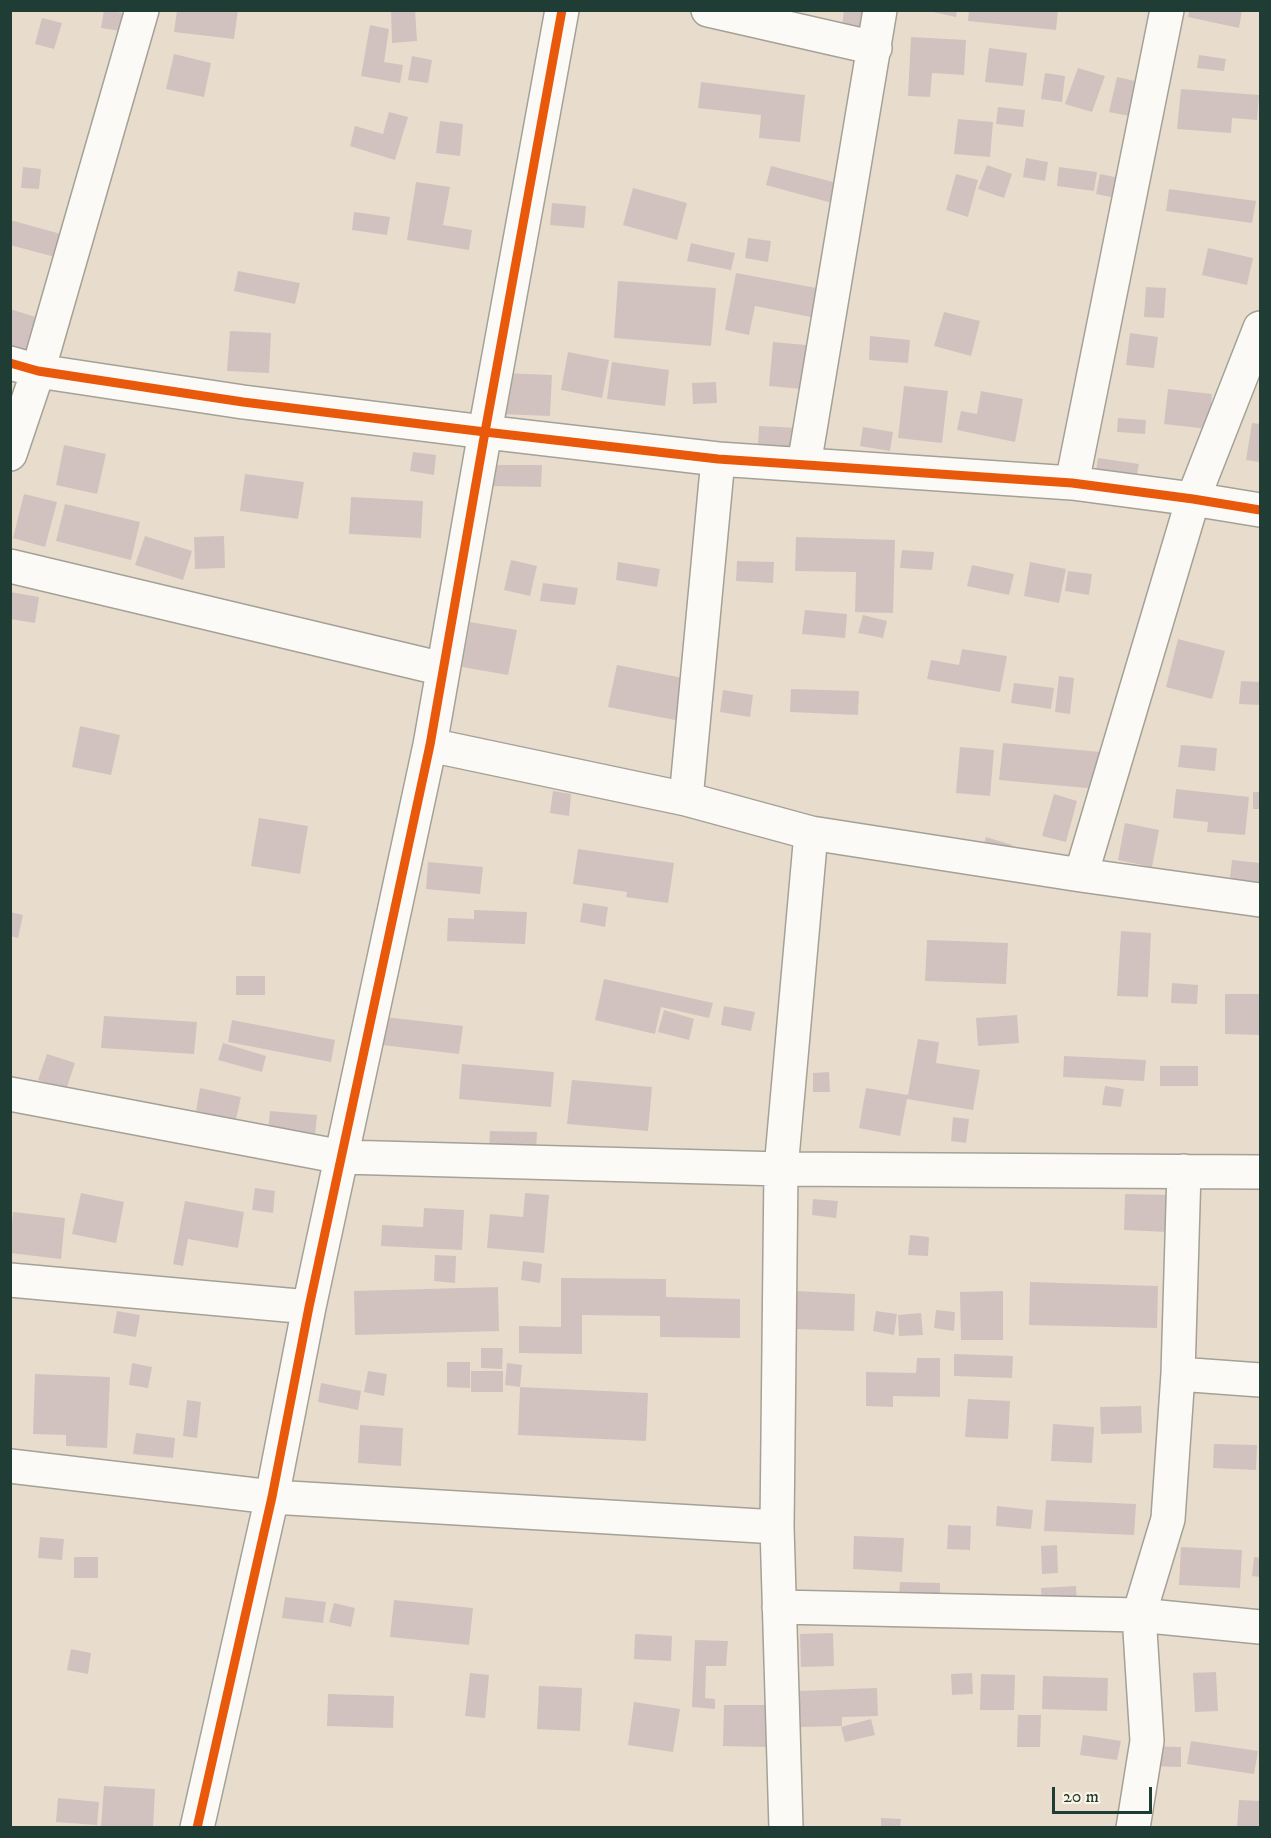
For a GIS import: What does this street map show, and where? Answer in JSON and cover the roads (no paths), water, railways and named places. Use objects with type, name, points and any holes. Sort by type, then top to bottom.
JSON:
[{"type":"street","points":[[10,454],[24,367],[142,10]]},
{"type":"street","points":[[196,1827],[272,1497],[309,1307],[430,745],[562,10]]},
{"type":"street","points":[[708,10],[874,48]]},
{"type":"street","points":[[804,465],[880,10]]},
{"type":"street","points":[[1072,483],[1167,10]]},
{"type":"street","points":[[1081,875],[1193,499],[1260,328]]},
{"type":"street","points":[[24,367],[243,402],[718,459],[1072,483],[1260,510]]},
{"type":"street","points":[[686,799],[718,459]]},
{"type":"street","points":[[10,566],[443,669]]},
{"type":"street","points":[[430,745],[686,799],[811,833],[1260,900]]},
{"type":"street","points":[[786,1827],[777,1527],[781,1169],[811,833]]},
{"type":"street","points":[[10,1095],[342,1157],[781,1169],[1260,1172]]},
{"type":"street","points":[[1133,1827],[1147,1741],[1139,1615],[1168,1518],[1178,1374],[1184,1171]]},
{"type":"street","points":[[10,1280],[309,1307]]},
{"type":"street","points":[[1178,1374],[1260,1380]]},
{"type":"street","points":[[10,1466],[272,1497],[777,1527]]},
{"type":"street","points":[[779,1607],[1139,1615],[1260,1627]]}]
